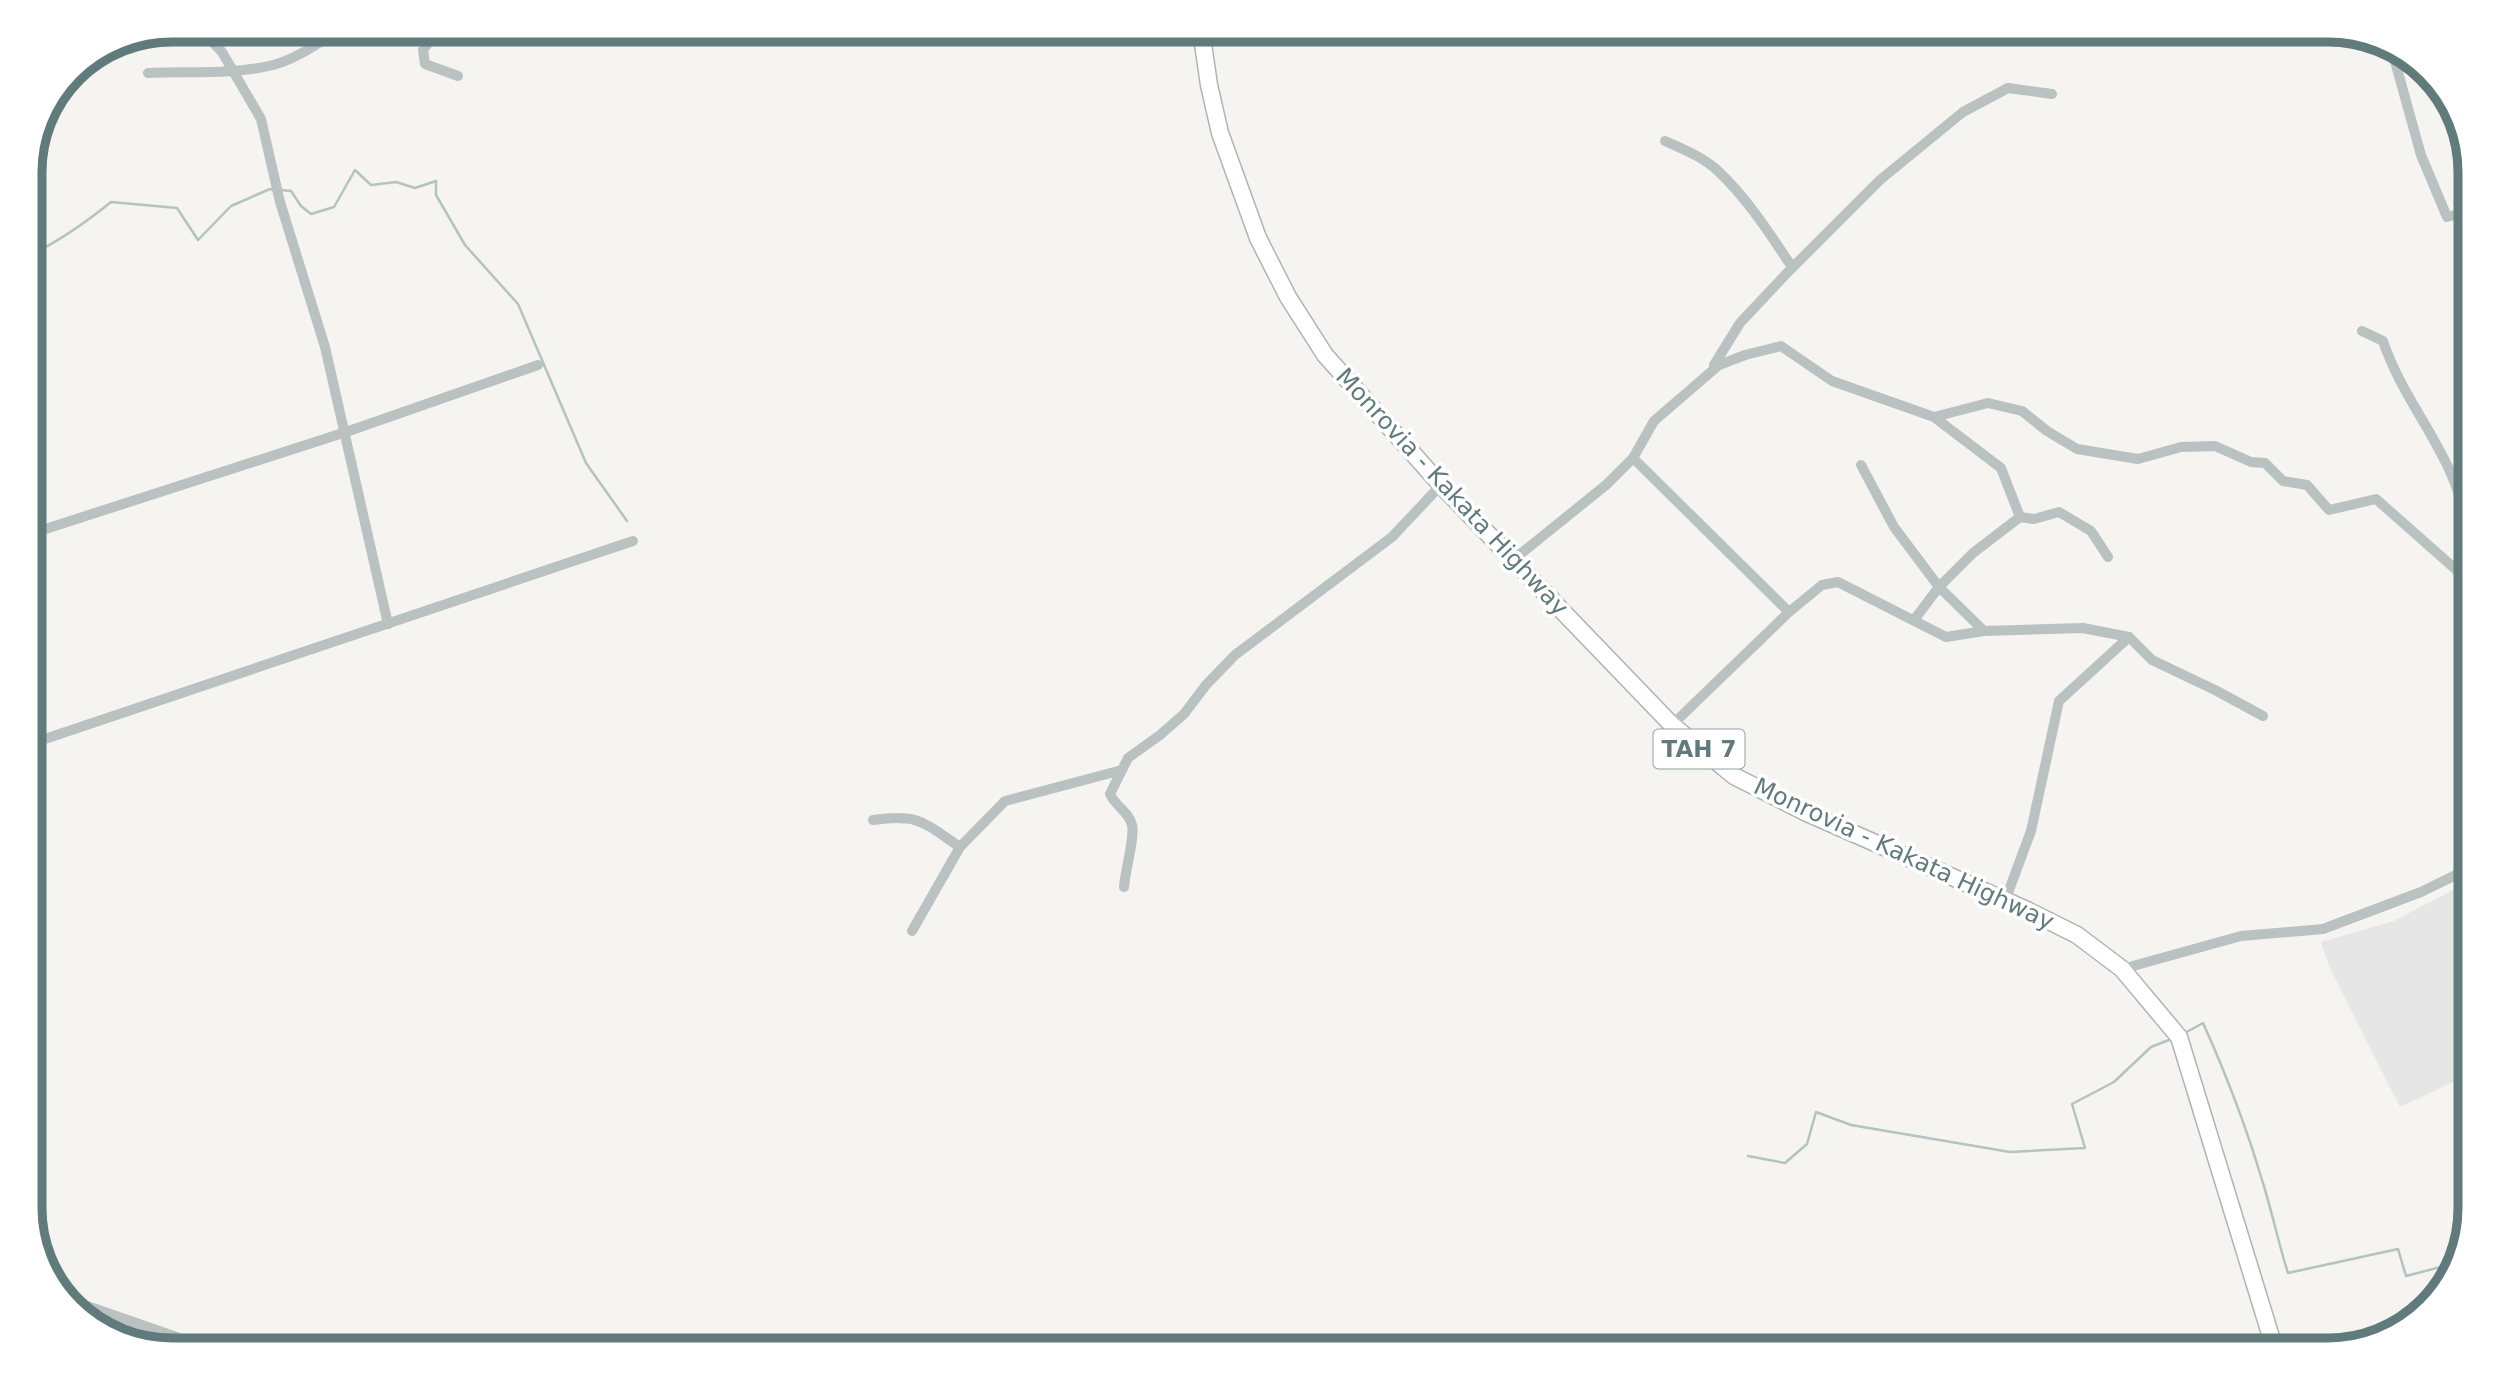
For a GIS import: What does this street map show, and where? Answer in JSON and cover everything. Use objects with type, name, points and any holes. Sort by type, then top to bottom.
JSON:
[{"type":"highway","name":"Monrovia - Kakata Highway","points":[[1203,42],[1220,132],[1258,237],[1288,297],[1325,355],[1441,485],[1672,725],[1734,776],[1807,813],[2077,935],[2122,969],[2179,1037],[2271,1338]]},
{"type":"street","points":[[212,42],[222,52],[261,119],[280,202],[325,347],[388,624]]},
{"type":"street","points":[[148,73],[233,70],[272,65],[295,57],[320,42]]},
{"type":"street","points":[[429,42],[423,50],[425,64],[458,76]]},
{"type":"street","points":[[2395,60],[2421,155],[2447,217],[2458,214]]},
{"type":"street","points":[[1714,365],[1740,323],[1792,267],[1880,180],[1963,112],[2008,88],[2052,94]]},
{"type":"street","points":[[1665,141],[1691,153],[1717,170],[1762,222],[1792,267]]},
{"type":"street","points":[[2362,331],[2382,341],[2393,370],[2443,455],[2458,490]]},
{"type":"street","points":[[1513,561],[1606,485],[1633,458],[1654,421],[1719,365],[1781,346],[1832,382],[1934,417],[2001,468],[2020,517]]},
{"type":"street","points":[[42,530],[346,432],[538,365]]},
{"type":"street","points":[[1934,417],[1988,403],[2022,411],[2047,431],[2077,449],[2138,459],[2181,447],[2215,446],[2251,462],[2264,463],[2283,481],[2307,485],[2329,510],[2376,499],[2458,571]]},
{"type":"street","points":[[1633,458],[1788,612]]},
{"type":"street","points":[[1861,465],[1894,527],[1939,587],[1984,631]]},
{"type":"street","points":[[1124,887],[1125,866],[1133,838],[1132,825],[1126,813],[1115,805],[1110,794],[1128,758],[1184,714],[1206,685],[1235,655],[1392,537],[1441,485]]},
{"type":"street","points":[[1913,620],[1939,587],[1973,553],[2020,517],[2034,519],[2059,512],[2091,531],[2108,557]]},
{"type":"street","points":[[42,740],[633,541]]},
{"type":"street","points":[[1672,725],[1788,612],[1822,585],[1838,582],[1946,637],[1984,631],[2083,628],[2129,637],[2152,660],[2263,716]]},
{"type":"street","points":[[2005,901],[2031,831],[2059,701],[2129,637]]},
{"type":"street","points":[[912,931],[960,847],[1005,801],[1122,770]]},
{"type":"street","points":[[873,820],[899,816],[918,819],[960,847]]},
{"type":"street","points":[[2122,969],[2241,936],[2323,929],[2421,892],[2458,874]]},
{"type":"street","points":[[87,1306],[179,1338]]},
{"type":"shaded area","points":[[2458,887],[2458,1080],[2400,1107],[2329,966],[2321,942],[2394,921]]},
{"type":"waterway","points":[[281,190],[291,191],[301,206],[311,214],[334,207],[355,170],[371,185],[396,182],[415,188],[436,181],[436,195],[465,245],[518,304],[586,463],[627,521]]},
{"type":"waterway","points":[[42,249],[111,202],[177,208],[198,240],[231,206],[270,189],[274,190]]},
{"type":"waterway","points":[[2183,1034],[2203,1023],[2249,1140],[2288,1273],[2398,1249],[2406,1276],[2444,1266]]},
{"type":"waterway","points":[[1748,1156],[1785,1163],[1807,1144],[1816,1112],[1851,1125],[2010,1152],[2085,1148],[2072,1104],[2114,1082],[2151,1047],[2174,1038]]}]
